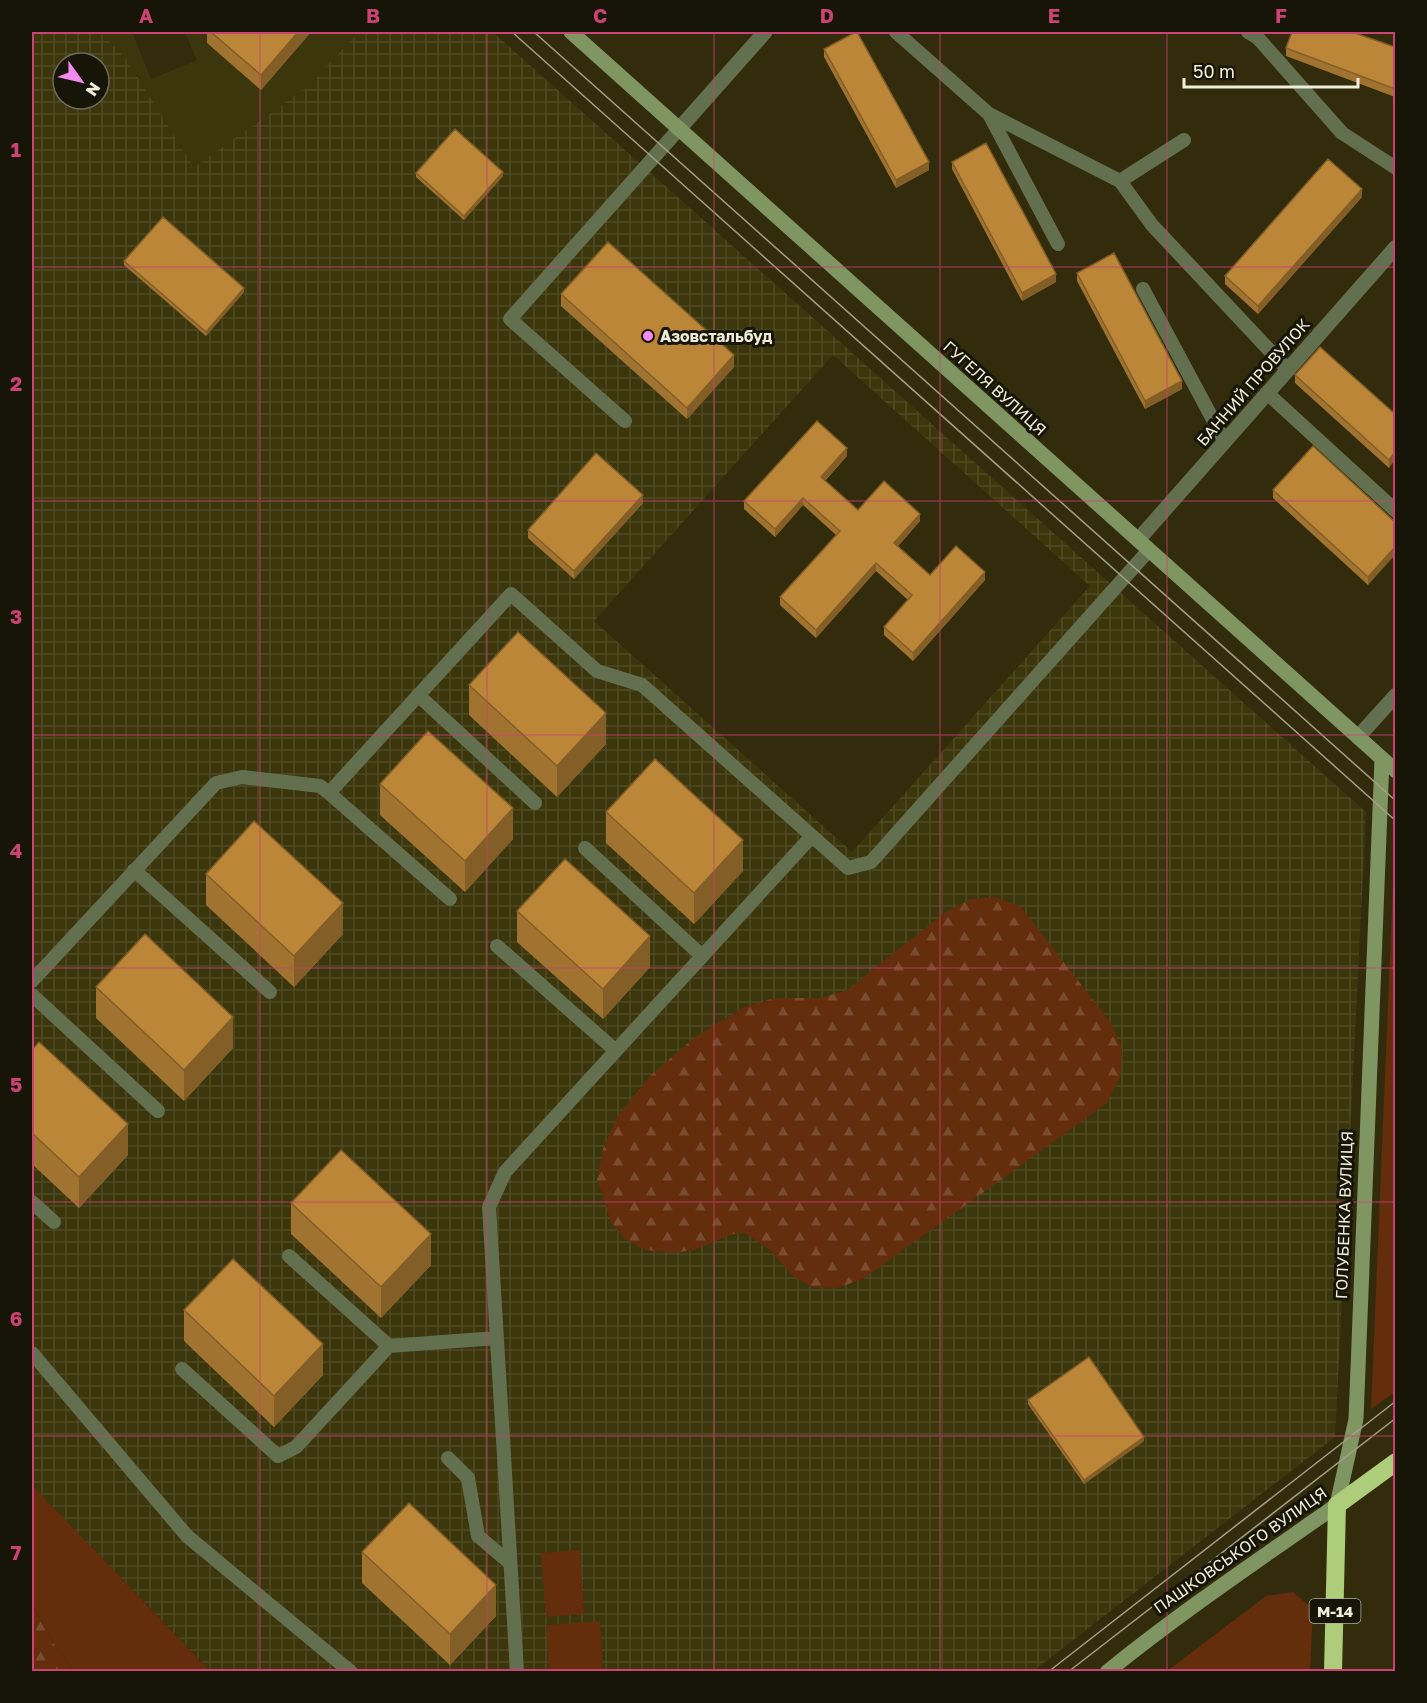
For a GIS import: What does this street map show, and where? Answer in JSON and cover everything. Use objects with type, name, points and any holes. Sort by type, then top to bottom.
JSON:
[{"type":"highway","name":"ПАШКОВСЬКОГО ВУЛИЦЯ","points":[[1337,1505],[1395,1462]]},
{"type":"highway","name":"ГОЛУБЕНКА ВУЛИЦЯ","points":[[1333,1671],[1337,1505]]},
{"type":"street","name":"ГУГЕЛЯ ВУЛИЦЯ","points":[[571,32],[1395,771]]},
{"type":"street","points":[[679,129],[765,32]]},
{"type":"street","name":"БАННИЙ ПРОВУЛОК","points":[[1144,545],[1225,442],[1395,247]]},
{"type":"street","points":[[1358,737],[1395,695]]},
{"type":"street","name":"ГОЛУБЕНКА ВУЛИЦЯ","points":[[1337,1505],[1356,1419],[1382,759]]},
{"type":"street","name":"ПАШКОВСЬКОГО ВУЛИЦЯ","points":[[1107,1671],[1198,1602],[1337,1505]]},
{"type":"lane","points":[[896,32],[989,114],[1120,181],[1152,225],[1288,369]]},
{"type":"lane","points":[[1248,32],[1258,38],[1342,133],[1395,168]]},
{"type":"lane","points":[[989,114],[1058,244]]},
{"type":"lane","points":[[624,421],[510,319],[679,129]]},
{"type":"lane","points":[[1120,181],[1184,140]]},
{"type":"lane","points":[[1143,289],[1225,442]]},
{"type":"lane","points":[[1268,393],[1395,511]]},
{"type":"lane","points":[[329,793],[511,594],[597,670],[642,685],[848,868],[871,862],[1144,545]]},
{"type":"lane","points":[[418,695],[535,803]]},
{"type":"lane","points":[[32,981],[216,783],[242,777],[320,786],[450,899]]},
{"type":"lane","points":[[517,1671],[489,1207],[505,1172],[812,836]]},
{"type":"lane","points":[[585,849],[702,956]]},
{"type":"lane","points":[[134,870],[270,992]]},
{"type":"lane","points":[[497,946],[616,1051]]},
{"type":"lane","points":[[32,995],[158,1112]]},
{"type":"lane","points":[[32,1202],[54,1222]]},
{"type":"lane","points":[[289,1256],[389,1346]]},
{"type":"lane","points":[[182,1369],[278,1456],[296,1447],[389,1346],[497,1338]]},
{"type":"lane","points":[[32,1353],[187,1536],[351,1671]]},
{"type":"lane","points":[[448,1458],[468,1478],[478,1536],[510,1563]]},
{"type":"shaded area","points":[[32,32],[100,32],[126,59],[194,167],[309,86],[358,32],[493,32],[1366,812],[1335,1437],[1032,1672],[210,1671],[32,1485]],"holes":[[[833,355],[1090,586],[852,852],[594,621]]]},
{"type":"shaded area","points":[[100,32],[132,32],[151,79],[197,60],[185,32],[358,32],[309,86],[194,167],[126,59]]},
{"type":"green space","points":[[1395,837],[1396,1391],[1371,1409]]},
{"type":"green space","points":[[995,897],[1021,907],[1111,1023],[1122,1049],[1120,1077],[1107,1103],[863,1279],[837,1288],[812,1287],[793,1276],[770,1250],[745,1233],[733,1234],[694,1250],[672,1253],[646,1250],[625,1239],[611,1222],[597,1179],[603,1149],[617,1117],[650,1076],[695,1037],[744,1007],[775,998],[821,998],[847,990],[947,911],[971,899]]},
{"type":"green space","points":[[32,1485],[210,1671],[74,1671],[54,1644],[32,1605]]},
{"type":"green space","points":[[580,1550],[584,1614],[546,1617],[541,1553]]},
{"type":"green space","points":[[1293,1592],[1313,1609],[1310,1671],[1167,1671],[1266,1596]]},
{"type":"green space","points":[[32,1605],[54,1644],[74,1671],[32,1671]]},
{"type":"green space","points":[[600,1621],[603,1671],[549,1671],[546,1625]]},
{"type":"building","points":[[211,32],[298,32],[261,75]]},
{"type":"building","points":[[856,32],[929,162],[896,180],[824,49]]},
{"type":"building","points":[[1292,32],[1352,32],[1395,47],[1395,89],[1286,48]]},
{"type":"building","points":[[455,129],[503,172],[464,216],[416,173]]},
{"type":"building","points":[[986,143],[1056,274],[1022,293],[952,162]]},
{"type":"building","points":[[1328,159],[1362,189],[1258,306],[1225,276]]},
{"type":"building","points":[[163,217],[244,288],[206,332],[124,261]]},
{"type":"building","points":[[608,242],[734,355],[687,408],[561,294]]},
{"type":"building","points":[[1114,253],[1182,381],[1145,401],[1077,273]]},
{"type":"building","points":[[1320,347],[1395,414],[1395,452],[1389,460],[1295,375]]},
{"type":"building","points":[[817,421],[847,448],[821,477],[858,510],[884,481],[920,514],[894,543],[930,575],[956,546],[985,572],[913,653],[884,627],[912,595],[876,563],[816,630],[780,597],[840,531],[803,498],[775,529],[744,501]]},
{"type":"building","points":[[1313,446],[1395,522],[1395,547],[1368,577],[1273,490]]},
{"type":"building","points":[[596,453],[643,495],[574,571],[528,530]]},
{"type":"building","points":[[518,632],[606,713],[557,766],[469,685]]},
{"type":"building","points":[[428,731],[513,808],[465,861],[380,784]]},
{"type":"building","points":[[655,759],[743,840],[694,893],[606,812]]},
{"type":"building","points":[[254,821],[343,903],[294,956],[206,874]]},
{"type":"building","points":[[565,859],[650,936],[603,989],[517,911]]},
{"type":"building","points":[[145,934],[233,1017],[184,1070],[96,987]]},
{"type":"building","points":[[39,1042],[128,1124],[79,1177],[32,1133],[32,1050]]},
{"type":"building","points":[[341,1150],[431,1234],[381,1287],[291,1203]]},
{"type":"building","points":[[233,1259],[323,1344],[274,1396],[184,1310]]},
{"type":"building","points":[[1089,1357],[1144,1437],[1084,1480],[1028,1400]]},
{"type":"building","points":[[409,1503],[496,1585],[450,1634],[362,1552]]},
{"type":"tram line","points":[[512,32],[1396,821]]},
{"type":"tram line","points":[[534,32],[1396,801]]},
{"type":"tram line","points":[[1048,1672],[1396,1401]]},
{"type":"tram line","points":[[1068,1672],[1396,1418]]},
{"type":"place","name":"Азовстальбуд","points":[[648,336]]}]
